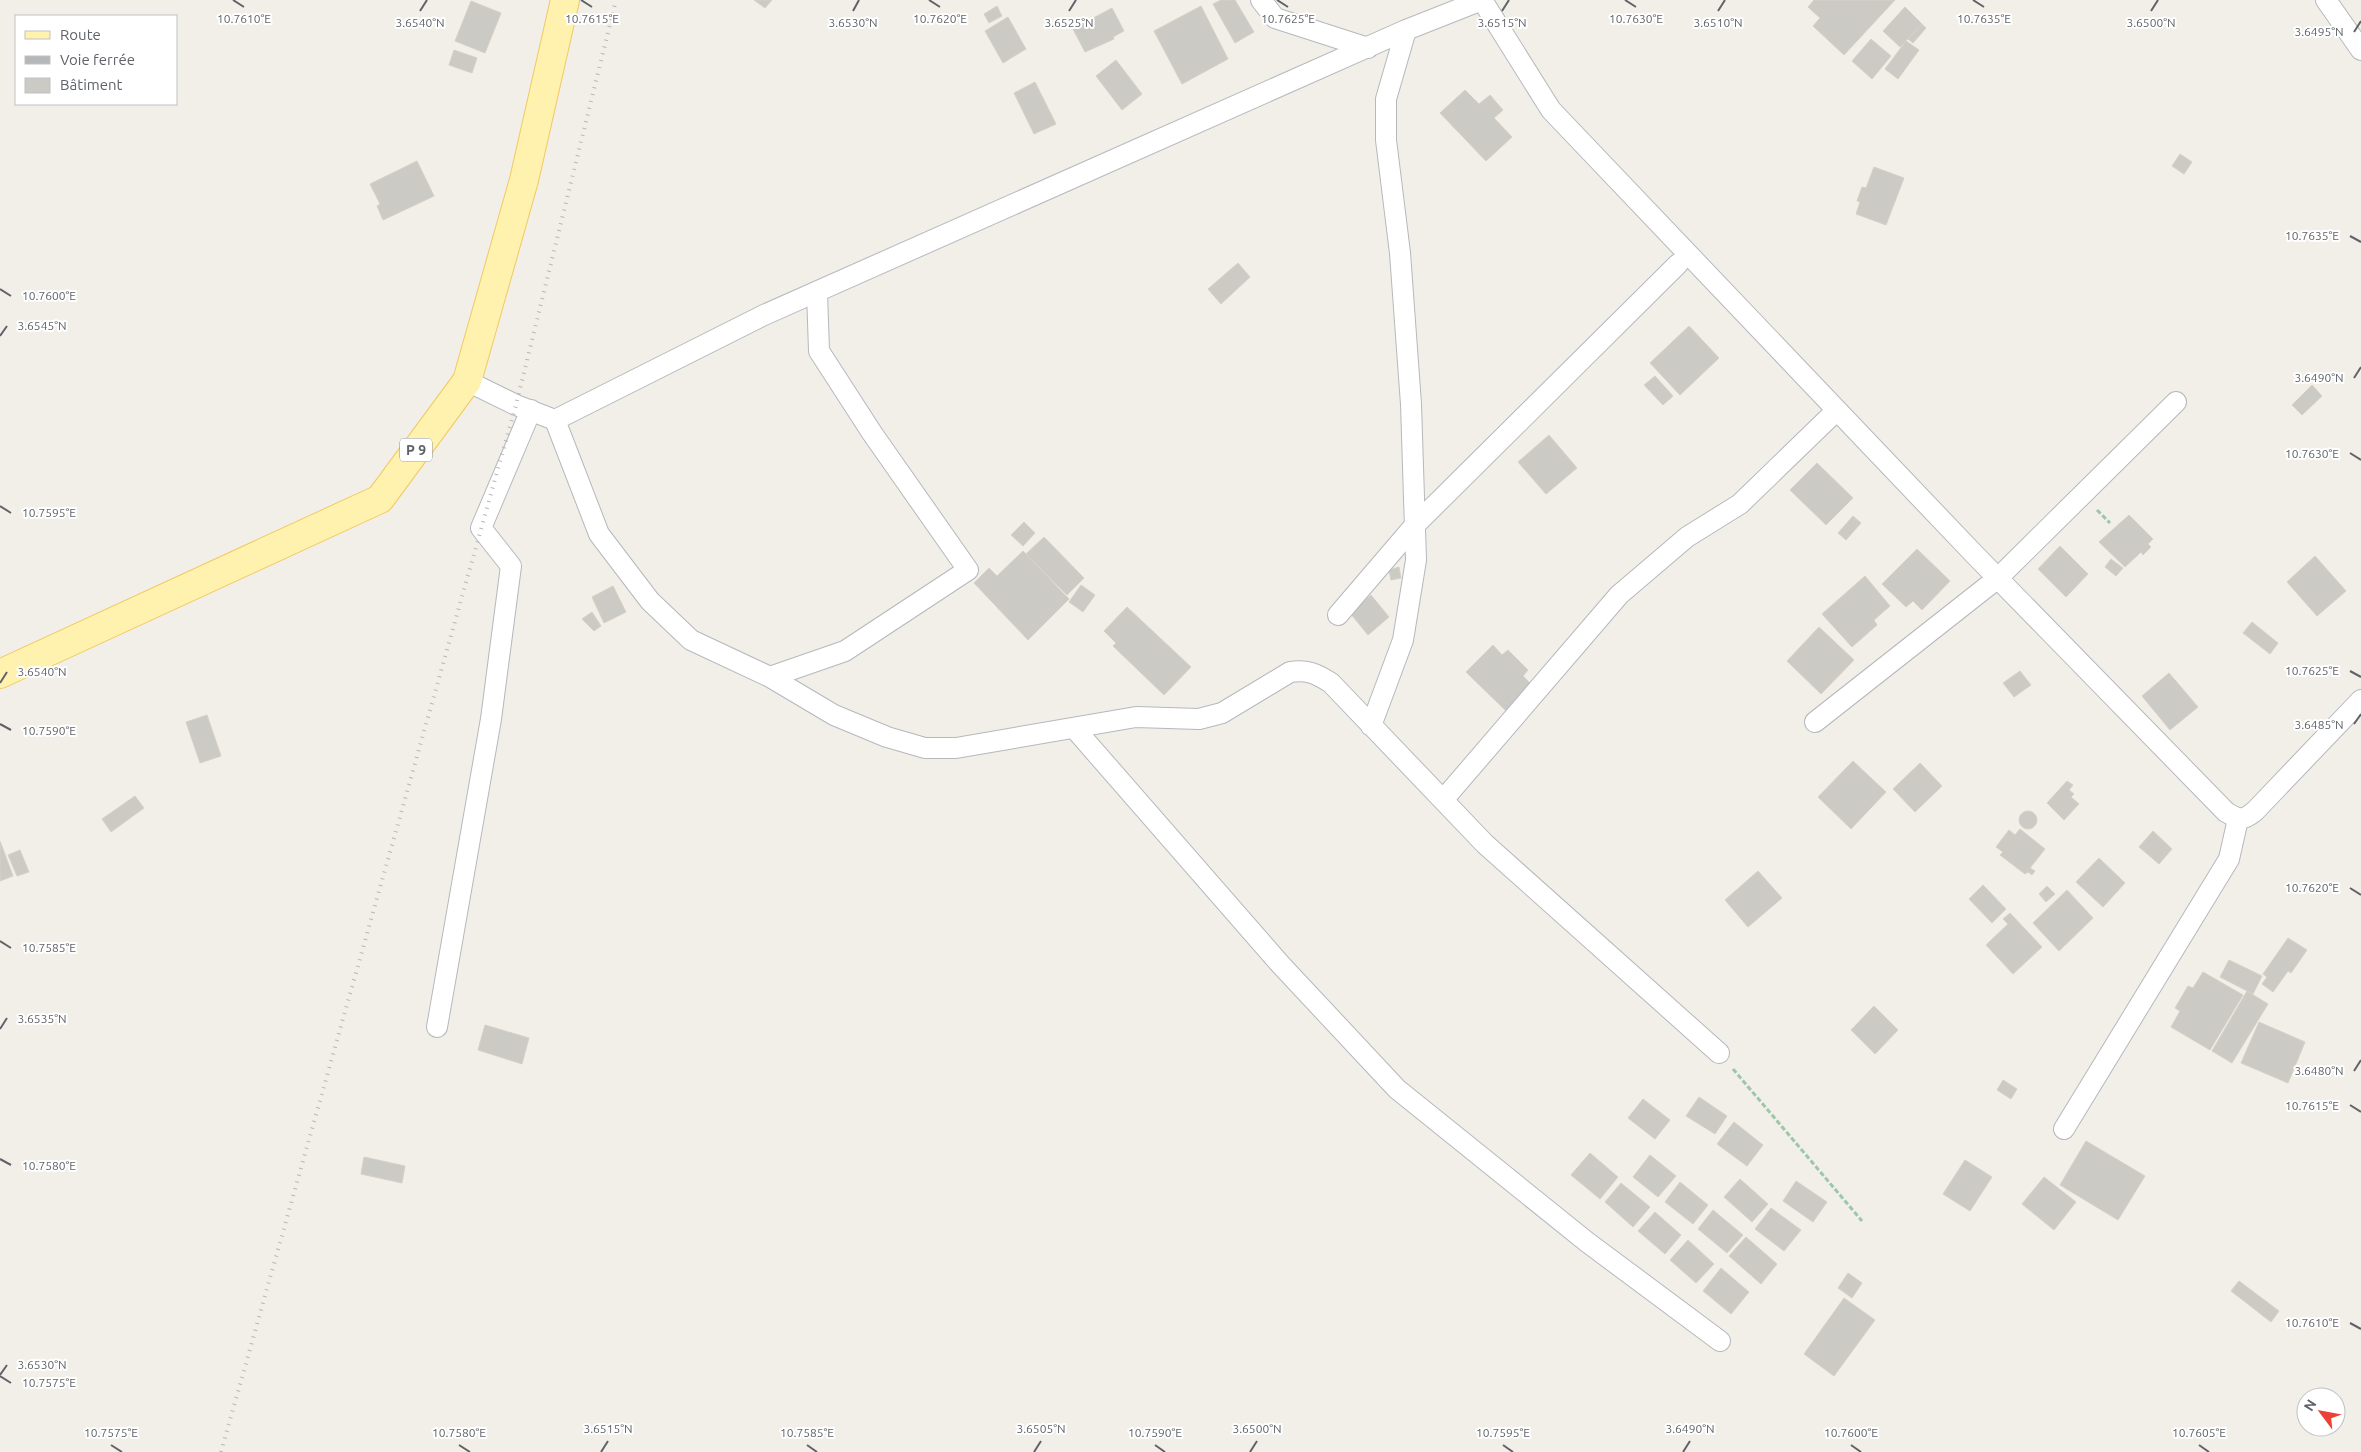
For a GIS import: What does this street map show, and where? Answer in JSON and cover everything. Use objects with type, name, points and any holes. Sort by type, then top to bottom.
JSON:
[{"type":"main road","name":"P 9","points":[[0,674],[380,499],[467,380],[524,180],[565,0]]},
{"type":"street","points":[[1261,0],[1275,18],[1368,48]]},
{"type":"street","points":[[555,420],[764,315],[1406,30],[1482,0],[1551,110],[1998,578],[2226,812],[2238,819],[2245,819],[2255,811],[2361,700]]},
{"type":"street","points":[[2326,0],[2361,50]]},
{"type":"street","points":[[1371,726],[1403,640],[1416,560],[1411,404],[1400,253],[1386,140],[1386,99],[1406,30]]},
{"type":"street","points":[[1338,615],[1415,525],[1678,264]]},
{"type":"street","points":[[770,677],[845,651],[968,570],[872,433],[819,351],[817,292]]},
{"type":"street","points":[[467,380],[555,420],[599,534],[650,601],[691,640],[770,677],[834,715],[888,737],[925,748],[956,748],[1136,717],[1199,719],[1222,713],[1290,672],[1302,670],[1318,674],[1331,683],[1485,844],[1719,1053]]},
{"type":"street","points":[[1815,722],[1998,578],[2176,402]]},
{"type":"street","points":[[437,1027],[491,719],[511,566],[481,528],[531,410]]},
{"type":"street","points":[[1442,800],[1619,596],[1687,537],[1740,504],[1837,410]]},
{"type":"street","points":[[1075,729],[1280,965],[1397,1089],[1587,1242],[1720,1341]]},
{"type":"street","points":[[2064,1130],[2228,859],[2238,819]]},
{"type":"path","points":[[1719,1053],[1862,1221]]},
{"type":"building","points":[[754,0],[772,0],[765,8]]},
{"type":"building","points":[[1221,0],[1235,0],[1254,32],[1235,43],[1213,4]]},
{"type":"building","points":[[1814,0],[1895,0],[1844,55],[1813,26],[1820,18],[1808,7]]},
{"type":"building","points":[[471,1],[501,13],[485,53],[455,41]]},
{"type":"building","points":[[997,6],[1002,16],[989,23],[984,14]]},
{"type":"building","points":[[1201,6],[1228,59],[1182,84],[1154,31]]},
{"type":"building","points":[[1905,7],[1922,24],[1900,47],[1883,31]]},
{"type":"building","points":[[1112,8],[1124,31],[1113,37],[1114,39],[1085,52],[1073,29]]},
{"type":"building","points":[[1008,17],[1026,49],[1003,63],[985,31]]},
{"type":"building","points":[[1922,24],[1926,28],[1913,43],[1908,39]]},
{"type":"building","points":[[1871,39],[1891,56],[1872,79],[1852,61]]},
{"type":"building","points":[[1906,41],[1919,50],[1898,79],[1885,69]]},
{"type":"building","points":[[454,50],[477,58],[472,73],[449,65]]},
{"type":"building","points":[[1116,60],[1142,94],[1122,110],[1096,76]]},
{"type":"building","points":[[1035,82],[1056,124],[1034,134],[1014,93]]},
{"type":"building","points":[[1465,90],[1479,104],[1490,95],[1503,110],[1494,118],[1512,137],[1486,161],[1440,113]]},
{"type":"building","points":[[2180,154],[2192,162],[2184,174],[2172,166]]},
{"type":"building","points":[[417,161],[434,196],[383,220],[377,206],[380,204],[370,184]]},
{"type":"building","points":[[1874,167],[1904,178],[1886,225],[1856,214],[1860,202],[1857,201],[1862,187],[1866,188]]},
{"type":"building","points":[[1238,263],[1250,277],[1221,304],[1208,289]]},
{"type":"building","points":[[1689,326],[1719,358],[1680,395],[1650,363]]},
{"type":"building","points":[[1655,376],[1673,396],[1663,405],[1644,385]]},
{"type":"building","points":[[2312,385],[2322,396],[2302,415],[2292,405]]},
{"type":"building","points":[[1549,435],[1577,468],[1546,494],[1518,462]]},
{"type":"building","points":[[1817,463],[1853,498],[1826,525],[1790,490]]},
{"type":"building","points":[[2129,515],[2153,539],[2148,544],[2151,547],[2143,555],[2141,552],[2125,567],[2099,542]]},
{"type":"building","points":[[1853,516],[1861,523],[1846,540],[1838,533]]},
{"type":"building","points":[[1024,522],[1035,533],[1023,546],[1011,535]]},
{"type":"building","points":[[1044,537],[1084,578],[1067,595],[1026,554]]},
{"type":"building","points":[[2060,546],[2088,574],[2066,597],[2038,569]]},
{"type":"building","points":[[1917,549],[1950,581],[1922,610],[1913,601],[1906,607],[1882,584]]},
{"type":"building","points":[[1023,551],[1069,599],[1028,640],[974,583],[989,568],[997,576]]},
{"type":"building","points":[[2315,556],[2346,591],[2317,616],[2287,582]]},
{"type":"building","points":[[2111,559],[2123,568],[2116,576],[2105,567]]},
{"type":"building","points":[[1399,567],[1401,578],[1391,580],[1389,570]]},
{"type":"building","points":[[1865,576],[1890,606],[1874,620],[1877,625],[1852,647],[1822,614]]},
{"type":"building","points":[[1081,585],[1095,595],[1083,612],[1069,602]]},
{"type":"building","points":[[613,586],[626,612],[604,623],[592,597]]},
{"type":"building","points":[[1371,595],[1389,617],[1368,635],[1350,613]]},
{"type":"building","points":[[1127,607],[1191,667],[1164,695],[1113,646],[1116,643],[1104,631]]},
{"type":"building","points":[[592,612],[601,626],[594,631],[582,619]]},
{"type":"building","points":[[2252,622],[2278,643],[2270,654],[2243,633]]},
{"type":"building","points":[[1819,627],[1854,660],[1821,694],[1787,661]]},
{"type":"building","points":[[1493,645],[1502,655],[1508,650],[1528,670],[1523,676],[1532,685],[1506,711],[1466,672]]},
{"type":"building","points":[[2020,671],[2031,685],[2014,697],[2003,683]]},
{"type":"building","points":[[2169,673],[2198,707],[2170,730],[2142,696]]},
{"type":"building","points":[[207,715],[221,756],[200,763],[186,722]]},
{"type":"building","points":[[1853,761],[1886,792],[1851,829],[1818,797]]},
{"type":"building","points":[[1920,763],[1942,786],[1915,812],[1893,789]]},
{"type":"building","points":[[2067,781],[2073,785],[2069,790],[2074,794],[2071,797],[2079,804],[2064,820],[2047,803]]},
{"type":"building","points":[[135,796],[144,808],[111,832],[102,819]]},
{"type":"building","points":[[2028,811],[2034,814],[2037,820],[2034,826],[2028,829],[2022,826],[2019,820],[2022,814]]},
{"type":"building","points":[[2020,829],[2045,849],[2030,868],[2035,871],[2032,875],[2028,872],[2025,874],[2000,855],[2003,852],[1996,847],[2009,830],[2015,835]]},
{"type":"building","points":[[2153,831],[2172,849],[2159,864],[2139,847]]},
{"type":"building","points":[[0,841],[13,876],[0,881]]},
{"type":"building","points":[[20,850],[29,872],[17,876],[8,855]]},
{"type":"building","points":[[2099,858],[2125,883],[2103,907],[2076,882]]},
{"type":"building","points":[[1758,871],[1782,898],[1748,927],[1725,900]]},
{"type":"building","points":[[1983,885],[2006,909],[1992,923],[1969,899]]},
{"type":"building","points":[[2047,886],[2055,894],[2046,902],[2039,894]]},
{"type":"building","points":[[2067,890],[2093,918],[2059,951],[2033,923]]},
{"type":"building","points":[[2010,913],[2042,947],[2013,974],[1986,945],[2008,924],[2003,919]]},
{"type":"building","points":[[2288,938],[2307,950],[2291,973],[2288,971],[2273,992],[2262,984],[2267,977],[2263,974]]},
{"type":"building","points":[[2229,960],[2262,976],[2253,994],[2220,977]]},
{"type":"building","points":[[2203,972],[2243,995],[2210,1050],[2171,1027],[2180,1011],[2175,1008],[2188,986],[2193,988]]},
{"type":"building","points":[[2247,991],[2268,1004],[2232,1063],[2212,1051]]},
{"type":"building","points":[[1874,1006],[1898,1030],[1875,1054],[1851,1030]]},
{"type":"building","points":[[2259,1022],[2305,1042],[2288,1083],[2241,1063]]},
{"type":"building","points":[[485,1025],[529,1038],[522,1064],[478,1050]]},
{"type":"building","points":[[2003,1080],[2017,1089],[2011,1099],[1997,1090]]},
{"type":"building","points":[[1699,1097],[1727,1116],[1715,1134],[1686,1116]]},
{"type":"building","points":[[1643,1099],[1670,1120],[1655,1139],[1628,1118]]},
{"type":"building","points":[[1734,1122],[1763,1145],[1747,1166],[1717,1144]]},
{"type":"building","points":[[2086,1141],[2145,1176],[2118,1220],[2060,1185]]},
{"type":"building","points":[[1590,1153],[1618,1177],[1600,1199],[1571,1175]]},
{"type":"building","points":[[1650,1155],[1676,1176],[1658,1197],[1633,1177]]},
{"type":"building","points":[[364,1157],[405,1166],[402,1183],[361,1174]]},
{"type":"building","points":[[1965,1160],[1992,1177],[1970,1211],[1943,1194]]},
{"type":"building","points":[[2044,1177],[2076,1202],[2054,1230],[2022,1204]]},
{"type":"building","points":[[1740,1179],[1768,1204],[1752,1222],[1724,1197]]},
{"type":"building","points":[[1796,1181],[1827,1202],[1813,1222],[1783,1201]]},
{"type":"building","points":[[1680,1182],[1708,1205],[1693,1224],[1665,1202]]},
{"type":"building","points":[[1621,1183],[1650,1207],[1633,1227],[1605,1202]]},
{"type":"building","points":[[1771,1208],[1801,1230],[1784,1251],[1755,1229]]},
{"type":"building","points":[[1713,1210],[1743,1235],[1727,1253],[1698,1229]]},
{"type":"building","points":[[1655,1212],[1681,1235],[1665,1254],[1638,1231]]},
{"type":"building","points":[[1746,1237],[1777,1264],[1761,1284],[1729,1256]]},
{"type":"building","points":[[1688,1240],[1714,1264],[1696,1283],[1670,1260]]},
{"type":"building","points":[[1721,1268],[1749,1292],[1731,1314],[1703,1291]]},
{"type":"building","points":[[1848,1273],[1862,1283],[1852,1298],[1838,1288]]},
{"type":"building","points":[[2239,1281],[2279,1311],[2271,1322],[2231,1291]]},
{"type":"building","points":[[1844,1298],[1875,1320],[1834,1376],[1804,1354]]},
{"type":"railway","points":[[221,1452],[516,405],[616,0]]}]
